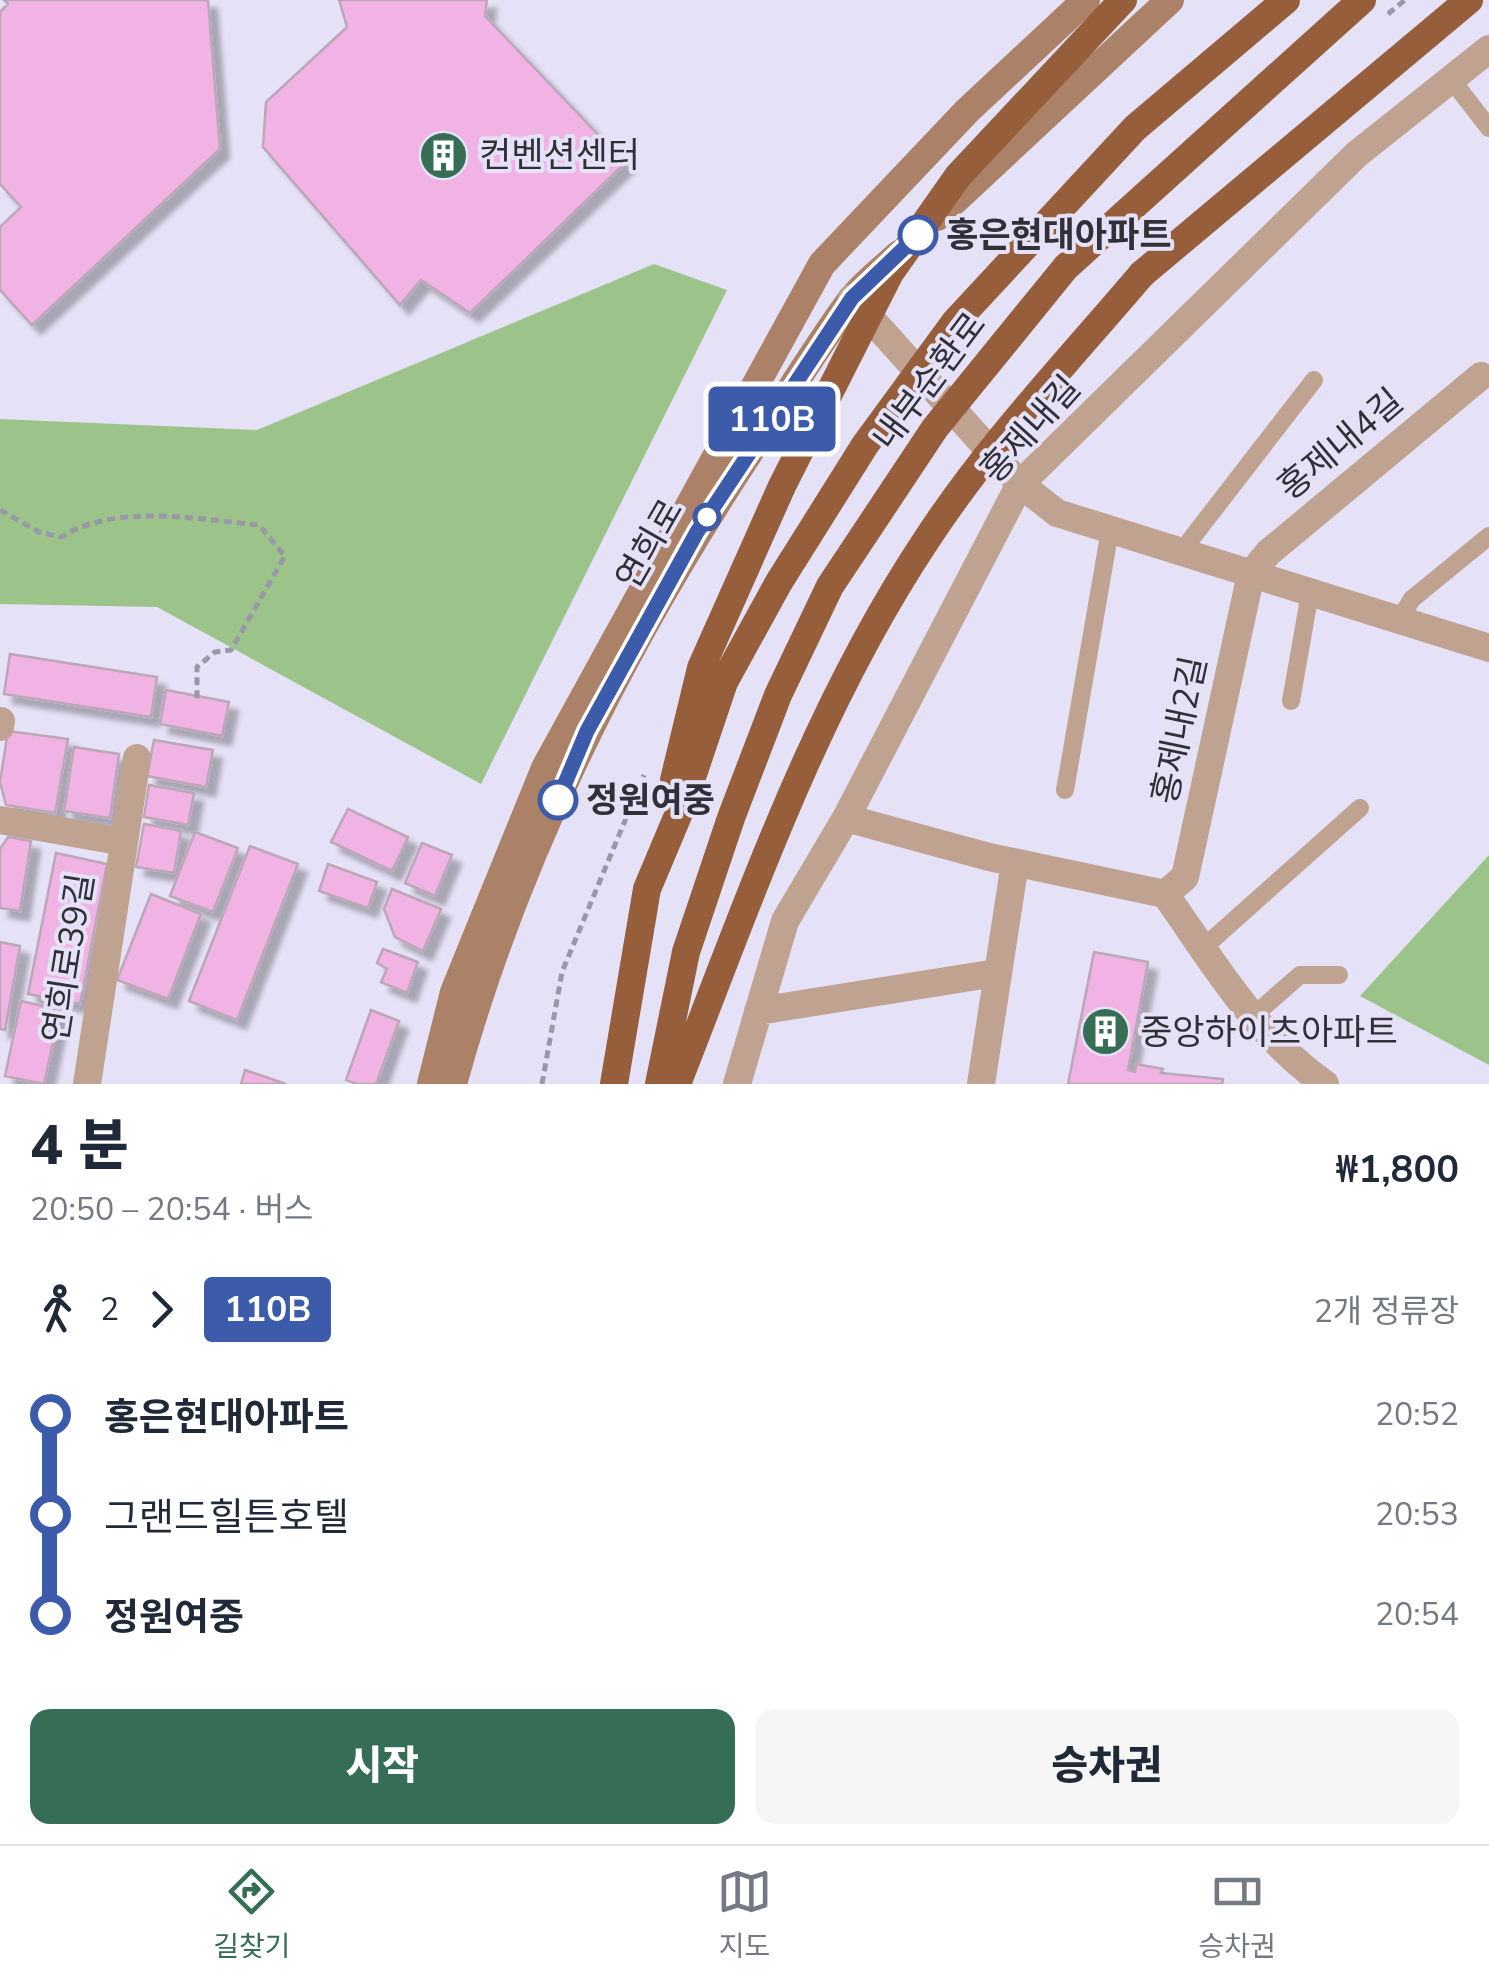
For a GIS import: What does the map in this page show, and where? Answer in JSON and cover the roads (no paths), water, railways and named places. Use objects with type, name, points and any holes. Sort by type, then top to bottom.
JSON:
[{"type":"highway","points":[[647,889],[701,668],[782,486],[890,273],[958,176],[1123,0]]},
{"type":"highway","name":"내부순환로","points":[[614,1084],[647,889],[684,801],[724,682],[865,444],[955,322],[1136,128],[1286,0]]},
{"type":"highway","name":"내부순환로","points":[[658,1084],[686,952],[730,818],[778,695],[830,586],[934,428],[1066,267],[1362,0]]},
{"type":"highway","points":[[677,1084],[806,754],[926,540],[1002,438],[1142,274],[1468,0]]},
{"type":"main road","name":"연희로","points":[[431,1084],[454,992],[545,768],[822,264],[967,111],[1086,0]]},
{"type":"main road","name":"연희로","points":[[453,1084],[467,1033],[528,870],[587,731],[697,532],[852,298],[1170,0]]},
{"type":"street","points":[[1086,0],[1122,41]]},
{"type":"street","name":"홍제내길","points":[[737,1084],[785,920],[846,818],[1020,484],[1357,154],[1489,49]]},
{"type":"street","points":[[852,298],[1020,484],[1057,513],[1489,648]]},
{"type":"street","name":"홍제내4길","points":[[1251,574],[1268,554],[1481,376]]},
{"type":"street","name":"홍제내2길","points":[[1165,894],[1185,877],[1251,574]]},
{"type":"street","name":"연희로39길","points":[[88,1084],[136,758]]},
{"type":"street","points":[[846,818],[1015,863],[1165,894],[1252,1017],[1293,1063],[1325,1084]]},
{"type":"street","name":"연희로39길","points":[[0,820],[124,842]]},
{"type":"street","points":[[980,1084],[1015,863]]},
{"type":"street","points":[[758,1011],[996,973]]},
{"type":"lane","points":[[1452,79],[1489,128]]},
{"type":"lane","name":"홍제내4길","points":[[1181,552],[1314,380]]},
{"type":"lane","points":[[1065,790],[1110,530]]},
{"type":"lane","points":[[1399,620],[1412,599],[1489,536]]},
{"type":"lane","points":[[1291,702],[1310,593]]},
{"type":"lane","points":[[1203,948],[1360,808]]},
{"type":"lane","points":[[1252,1017],[1300,976],[1339,976]]},
{"type":"place","name":"컨벤션센터","points":[[444,155]]},
{"type":"place","name":"홍은현대아파트","points":[[918,235]]},
{"type":"place","name":"정원여중","points":[[558,800]]},
{"type":"place","name":"중앙하이츠아파트","points":[[1105,1032]]}]
